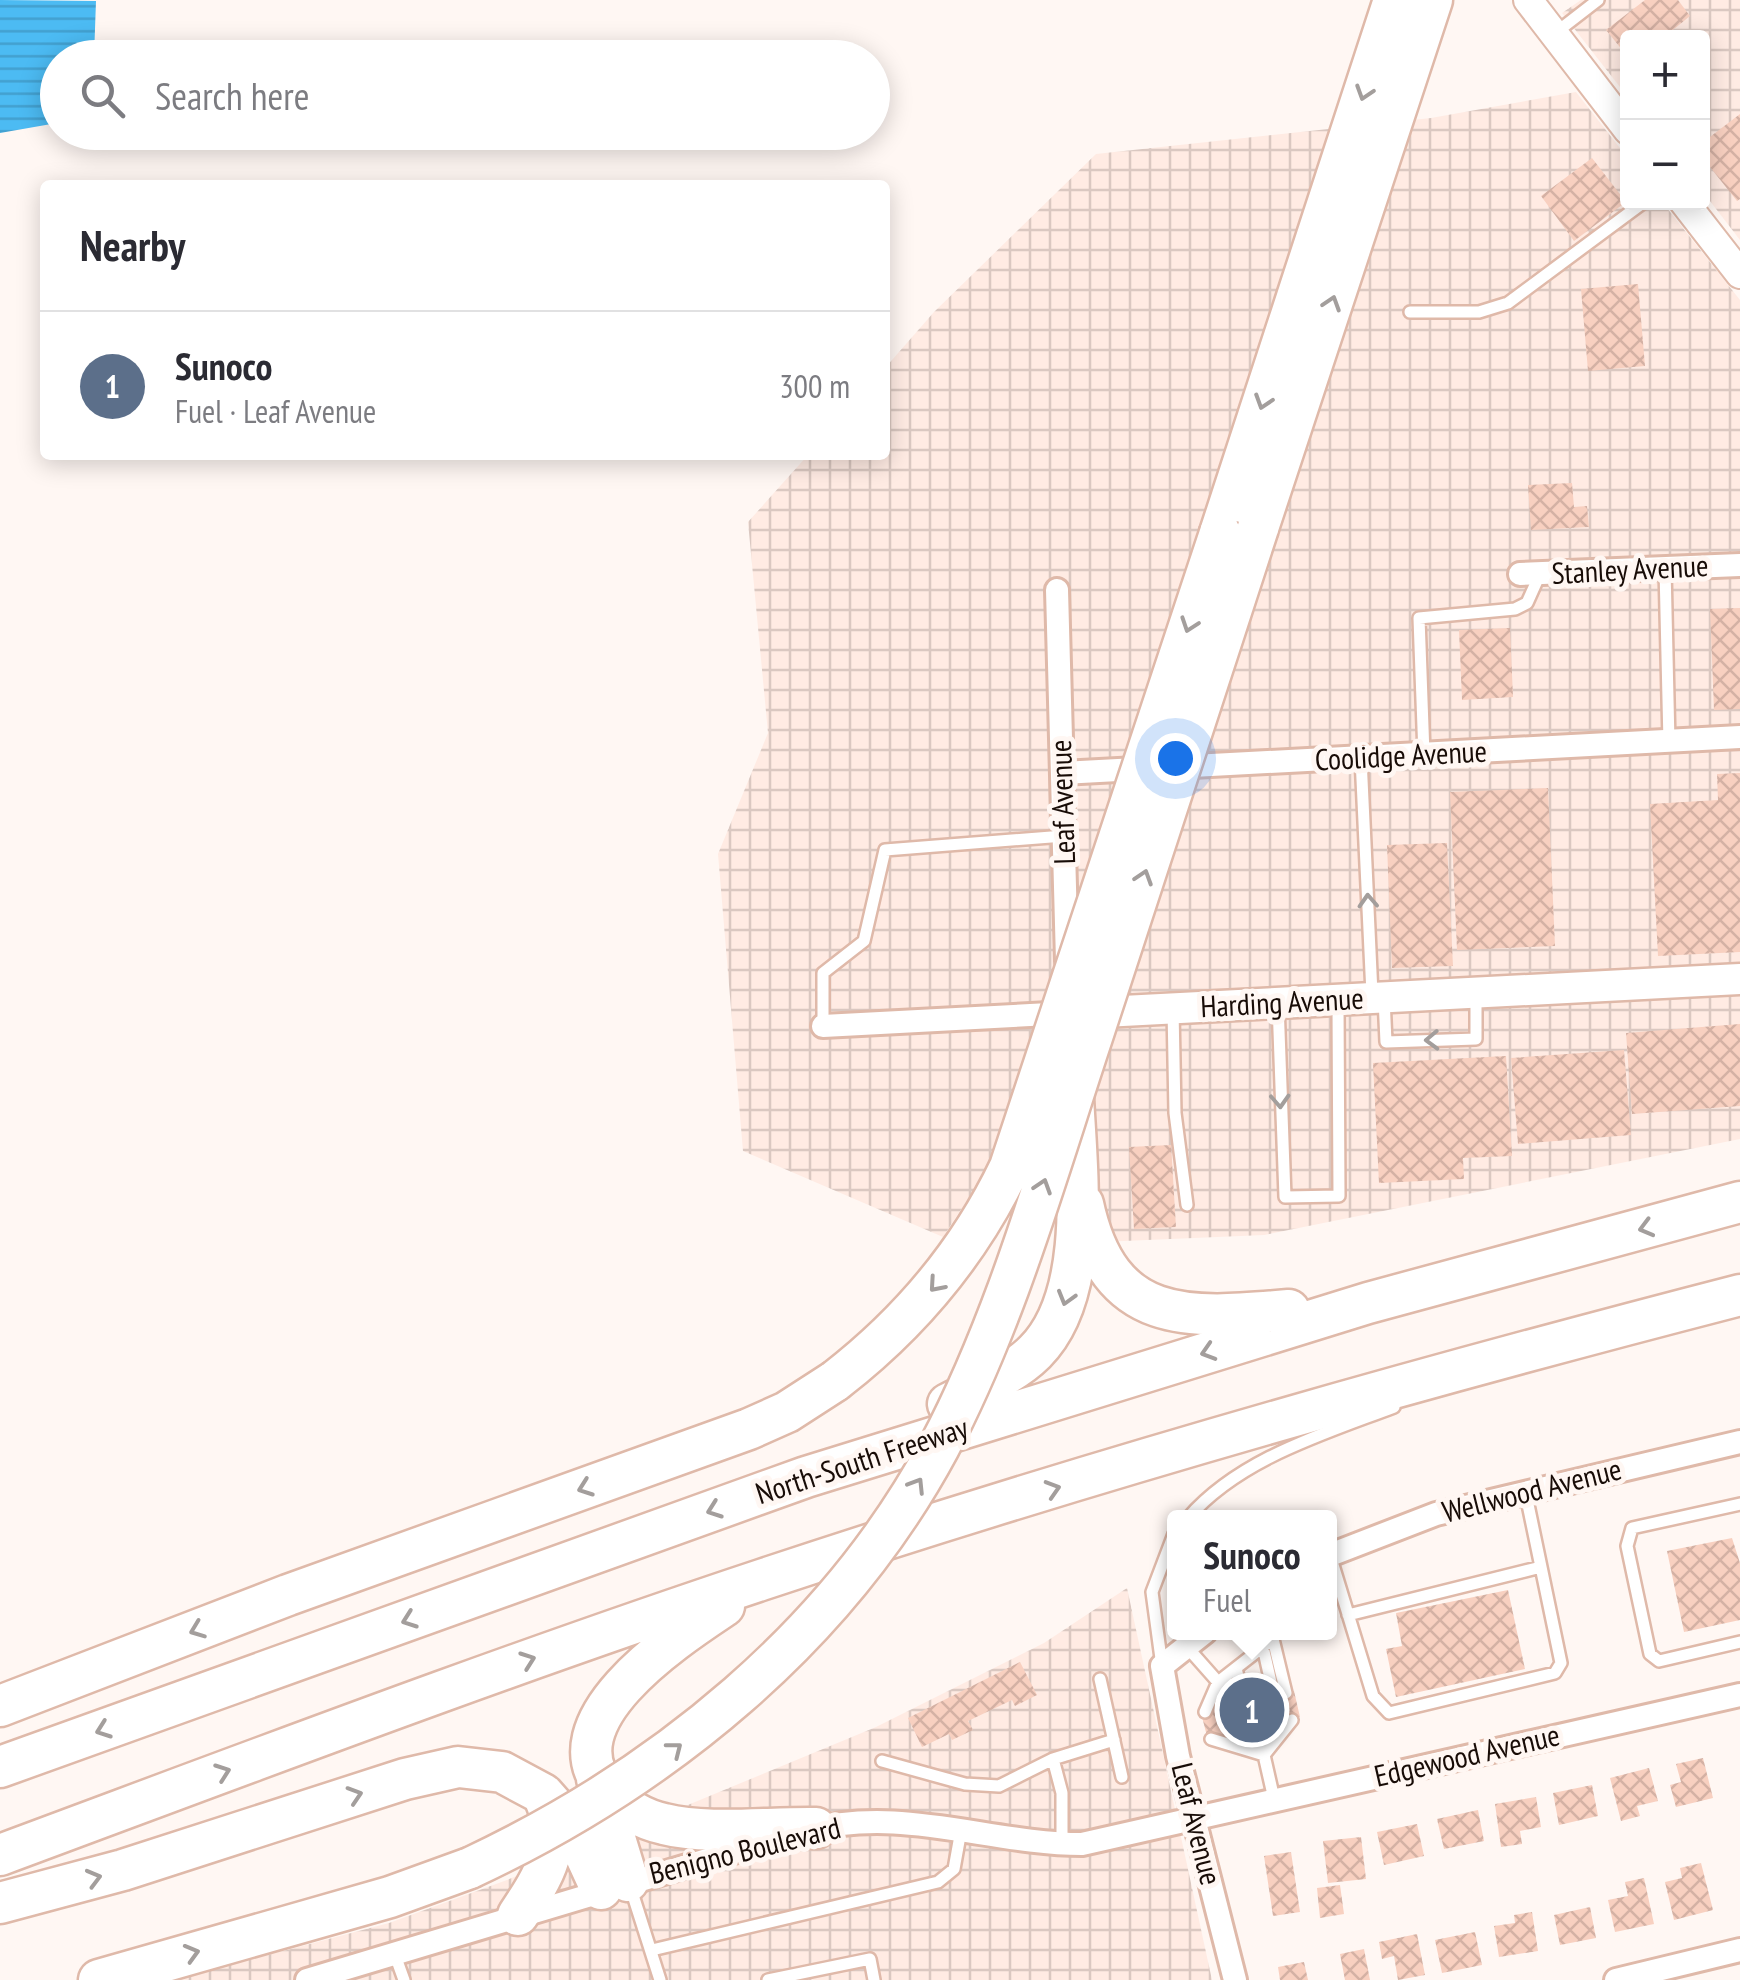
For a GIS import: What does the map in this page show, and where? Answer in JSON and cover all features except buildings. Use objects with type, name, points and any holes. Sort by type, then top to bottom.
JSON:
[{"type":"highway","points":[[98,1980],[390,1897],[470,1868],[607,1796],[707,1724],[826,1604],[875,1545],[926,1471],[971,1380],[1016,1268],[1394,0]]},
{"type":"highway","points":[[0,1706],[288,1595],[749,1430],[835,1382],[892,1333],[950,1269],[986,1215],[1010,1167],[1427,14]]},
{"type":"highway","points":[[806,1476],[1002,1375],[1035,1353],[1056,1325],[1070,1290],[1076,1166],[1068,1014]]},
{"type":"highway","points":[[1076,1166],[1087,1220],[1101,1256],[1122,1285],[1151,1306],[1200,1316],[1368,1303]]},
{"type":"highway","name":"North-South Freeway","points":[[0,1767],[806,1476],[1368,1303],[1740,1202]]},
{"type":"highway","points":[[0,1855],[452,1687],[760,1580],[1200,1444],[1740,1294]]},
{"type":"highway","points":[[614,1885],[593,1739],[614,1694],[694,1626],[760,1580]]},
{"type":"highway","points":[[0,1904],[124,1870],[435,1770],[484,1768],[518,1777],[543,1794],[614,1885]]},
{"type":"highway","points":[[597,1778],[628,1809],[665,1825],[816,1828]]},
{"type":"highway","points":[[518,1916],[554,1848],[556,1831],[543,1794]]},
{"type":"main road","name":"Harding Avenue","points":[[1068,1014],[1740,979]]},
{"type":"street","points":[[1528,0],[1620,120]]},
{"type":"street","points":[[1690,210],[1740,274]]},
{"type":"street","name":"Stanley Avenue","points":[[1530,574],[1740,565]]},
{"type":"street","name":"Leaf Avenue","points":[[1056,590],[1068,1014]]},
{"type":"street","name":"Coolidge Avenue","points":[[1062,772],[1669,743],[1740,736]]},
{"type":"street","name":"Harding Avenue","points":[[824,1026],[1068,1014]]},
{"type":"street","name":"Wellwood Avenue","points":[[1337,1552],[1436,1514],[1740,1442]]},
{"type":"street","points":[[1162,1666],[1196,1640]]},
{"type":"street","name":"Leaf Avenue","points":[[1162,1666],[1194,1817],[1235,1980]]},
{"type":"street","name":"Edgewood Avenue","points":[[1194,1817],[1739,1698]]},
{"type":"street","name":"Benigno Boulevard","points":[[307,1980],[335,1976],[614,1885],[816,1828],[897,1822],[1062,1844],[1126,1837],[1194,1817]]},
{"type":"street","points":[[1616,1980],[1740,1950]]},
{"type":"lane","points":[[1554,34],[1598,0]]},
{"type":"lane","points":[[1410,312],[1479,312],[1508,303],[1633,210]]},
{"type":"lane","points":[[1665,568],[1669,743]]},
{"type":"lane","points":[[1424,755],[1419,618],[1515,608],[1527,603],[1530,574]]},
{"type":"lane","points":[[1361,758],[1378,998],[1386,1042],[1476,1039],[1476,993]]},
{"type":"lane","points":[[824,1026],[823,973],[864,941],[886,850],[1064,836]]},
{"type":"lane","points":[[1278,1003],[1285,1197],[1340,1196],[1338,1000]]},
{"type":"lane","points":[[1172,1009],[1175,1113],[1186,1204]]},
{"type":"lane","points":[[1436,1391],[1582,1336]]},
{"type":"lane","points":[[1198,1510],[1244,1472],[1399,1405]]},
{"type":"lane","points":[[1337,1578],[1373,1696],[1389,1713],[1555,1674],[1562,1663],[1525,1490]]},
{"type":"lane","points":[[1740,1504],[1632,1528],[1627,1546],[1650,1654],[1660,1661],[1740,1642]]},
{"type":"lane","points":[[1162,1666],[1152,1592],[1167,1552]]},
{"type":"lane","points":[[1348,1614],[1541,1567]]},
{"type":"lane","points":[[1196,1640],[1244,1703]]},
{"type":"lane","points":[[1204,1712],[1226,1675],[1268,1640],[1280,1694]]},
{"type":"lane","points":[[1225,1707],[1226,1675]]},
{"type":"lane","points":[[1100,1679],[1122,1777]]},
{"type":"lane","points":[[1264,1755],[1286,1721]]},
{"type":"lane","points":[[1250,1730],[1264,1755],[1274,1799]]},
{"type":"lane","points":[[1232,1734],[1264,1755]]},
{"type":"lane","points":[[1211,1739],[1264,1755]]},
{"type":"lane","points":[[882,1762],[999,1786],[1053,1758],[1114,1740]]},
{"type":"lane","points":[[1053,1758],[1060,1777],[1062,1844]]},
{"type":"lane","points":[[652,1950],[938,1882],[954,1869],[961,1830]]},
{"type":"lane","points":[[614,1885],[652,1950],[660,1980]]},
{"type":"lane","points":[[396,1955],[404,1980]]},
{"type":"lane","points":[[768,1980],[870,1959],[874,1980]]},
{"type":"shaded area","points":[[1581,0],[1740,0],[1740,240],[1710,201],[1710,30],[1620,30],[1620,87],[1562,13]]},
{"type":"shaded area","points":[[1576,92],[1620,148],[1620,210],[1669,210],[1740,300],[1740,1139],[1264,1235],[1077,1243],[1072,1140],[1005,1142],[943,1237],[743,1151],[718,854],[768,733],[748,522],[804,460],[890,460],[890,362],[934,312],[1096,154],[1431,118]]},
{"type":"shaded area","points":[[1127,1588],[1212,1980],[173,1980],[389,1923],[507,1880],[876,1727],[1044,1643]]},
{"type":"water","points":[[0,0],[96,1],[95,40],[40,40],[40,126],[0,133]]},
{"type":"place","name":"Sunoco","points":[[1252,1710]]}]
